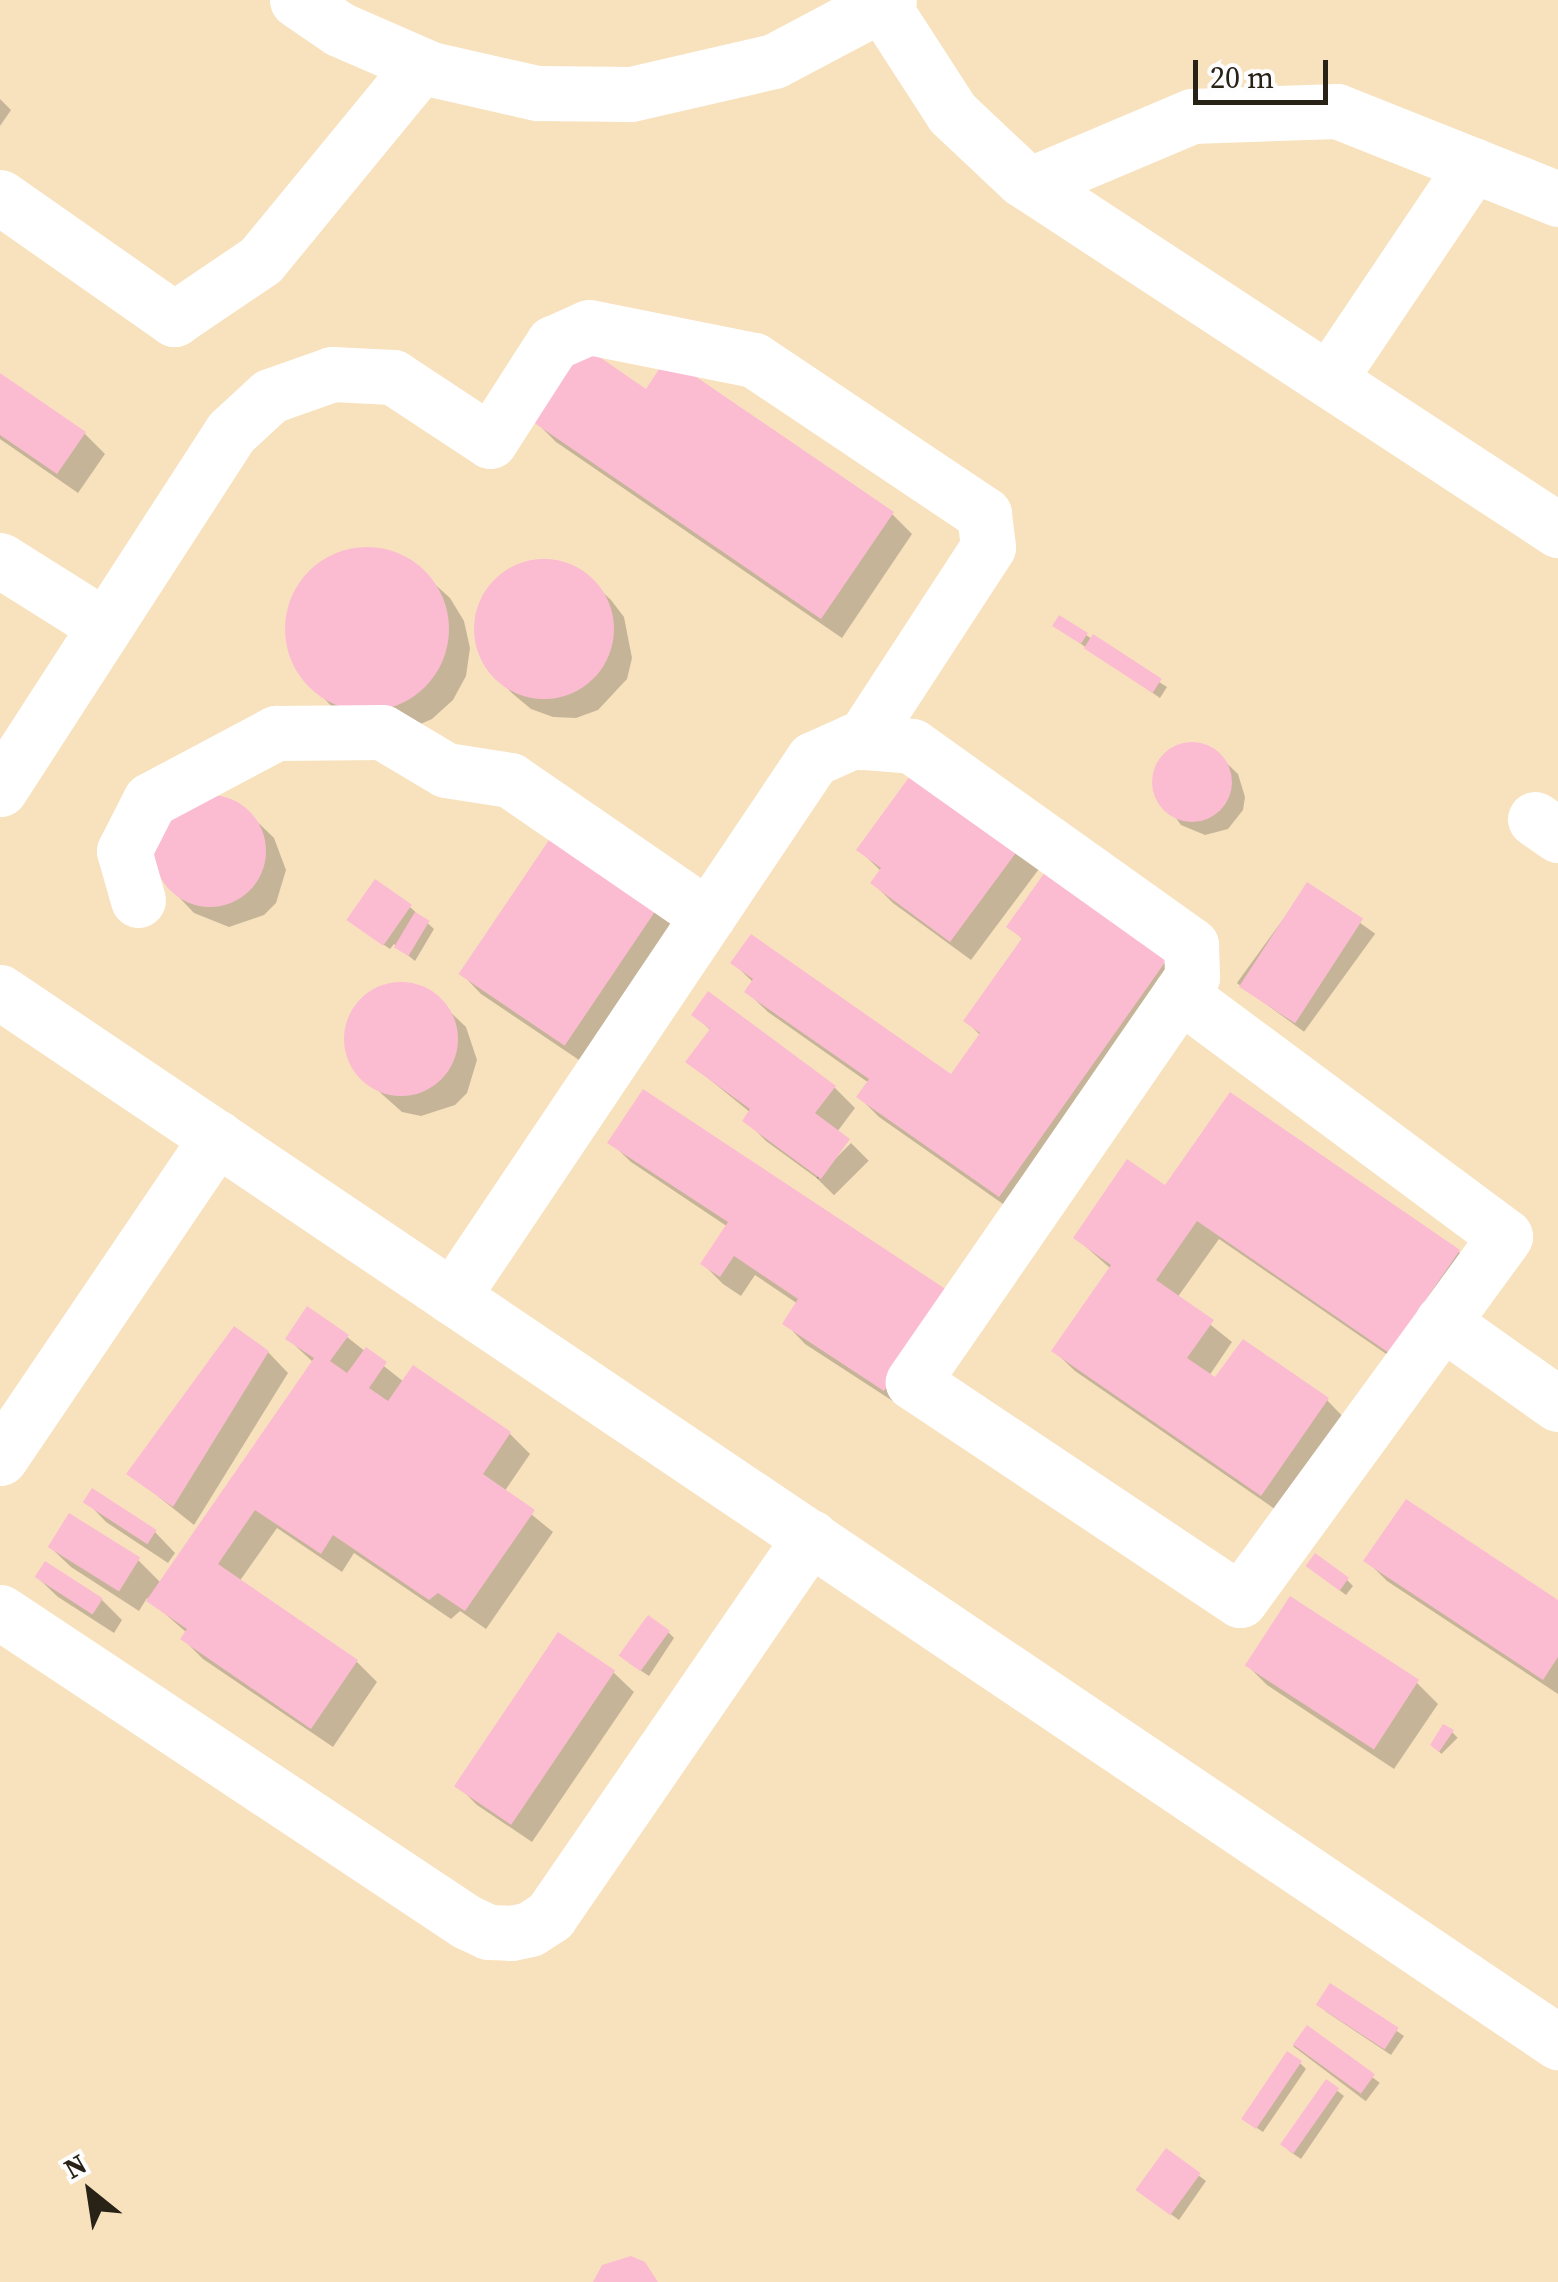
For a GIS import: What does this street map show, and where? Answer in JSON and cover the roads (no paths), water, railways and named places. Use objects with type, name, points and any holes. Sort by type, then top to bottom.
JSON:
[{"type":"lane","points":[[297,0],[339,29],[421,64],[537,93],[631,94],[774,62],[884,1],[952,113],[1032,184],[1558,530]]},
{"type":"lane","points":[[0,197],[174,319],[261,260],[421,64]]},
{"type":"lane","points":[[1032,184],[1192,116],[1337,111],[1558,199]]},
{"type":"lane","points":[[1329,379],[1473,165]]},
{"type":"lane","points":[[0,789],[231,432],[270,396],[332,374],[393,377],[490,442],[553,342],[588,327],[754,360],[984,514],[988,547],[861,742]]},
{"type":"lane","points":[[0,560],[105,626]]},
{"type":"lane","points":[[138,900],[124,852],[150,800],[276,734],[382,732],[446,770],[510,780],[708,916]]},
{"type":"lane","points":[[452,1297],[813,759],[861,742],[912,746],[1191,945],[1192,976],[912,1382],[1240,1600],[1505,1236],[1180,995]]},
{"type":"lane","points":[[0,992],[1558,2042]]},
{"type":"lane","points":[[0,1458],[217,1138]]},
{"type":"lane","points":[[1442,1322],[1558,1404]]},
{"type":"lane","points":[[0,1612],[468,1922],[488,1932],[512,1933],[530,1929],[550,1916],[810,1538]]}]
